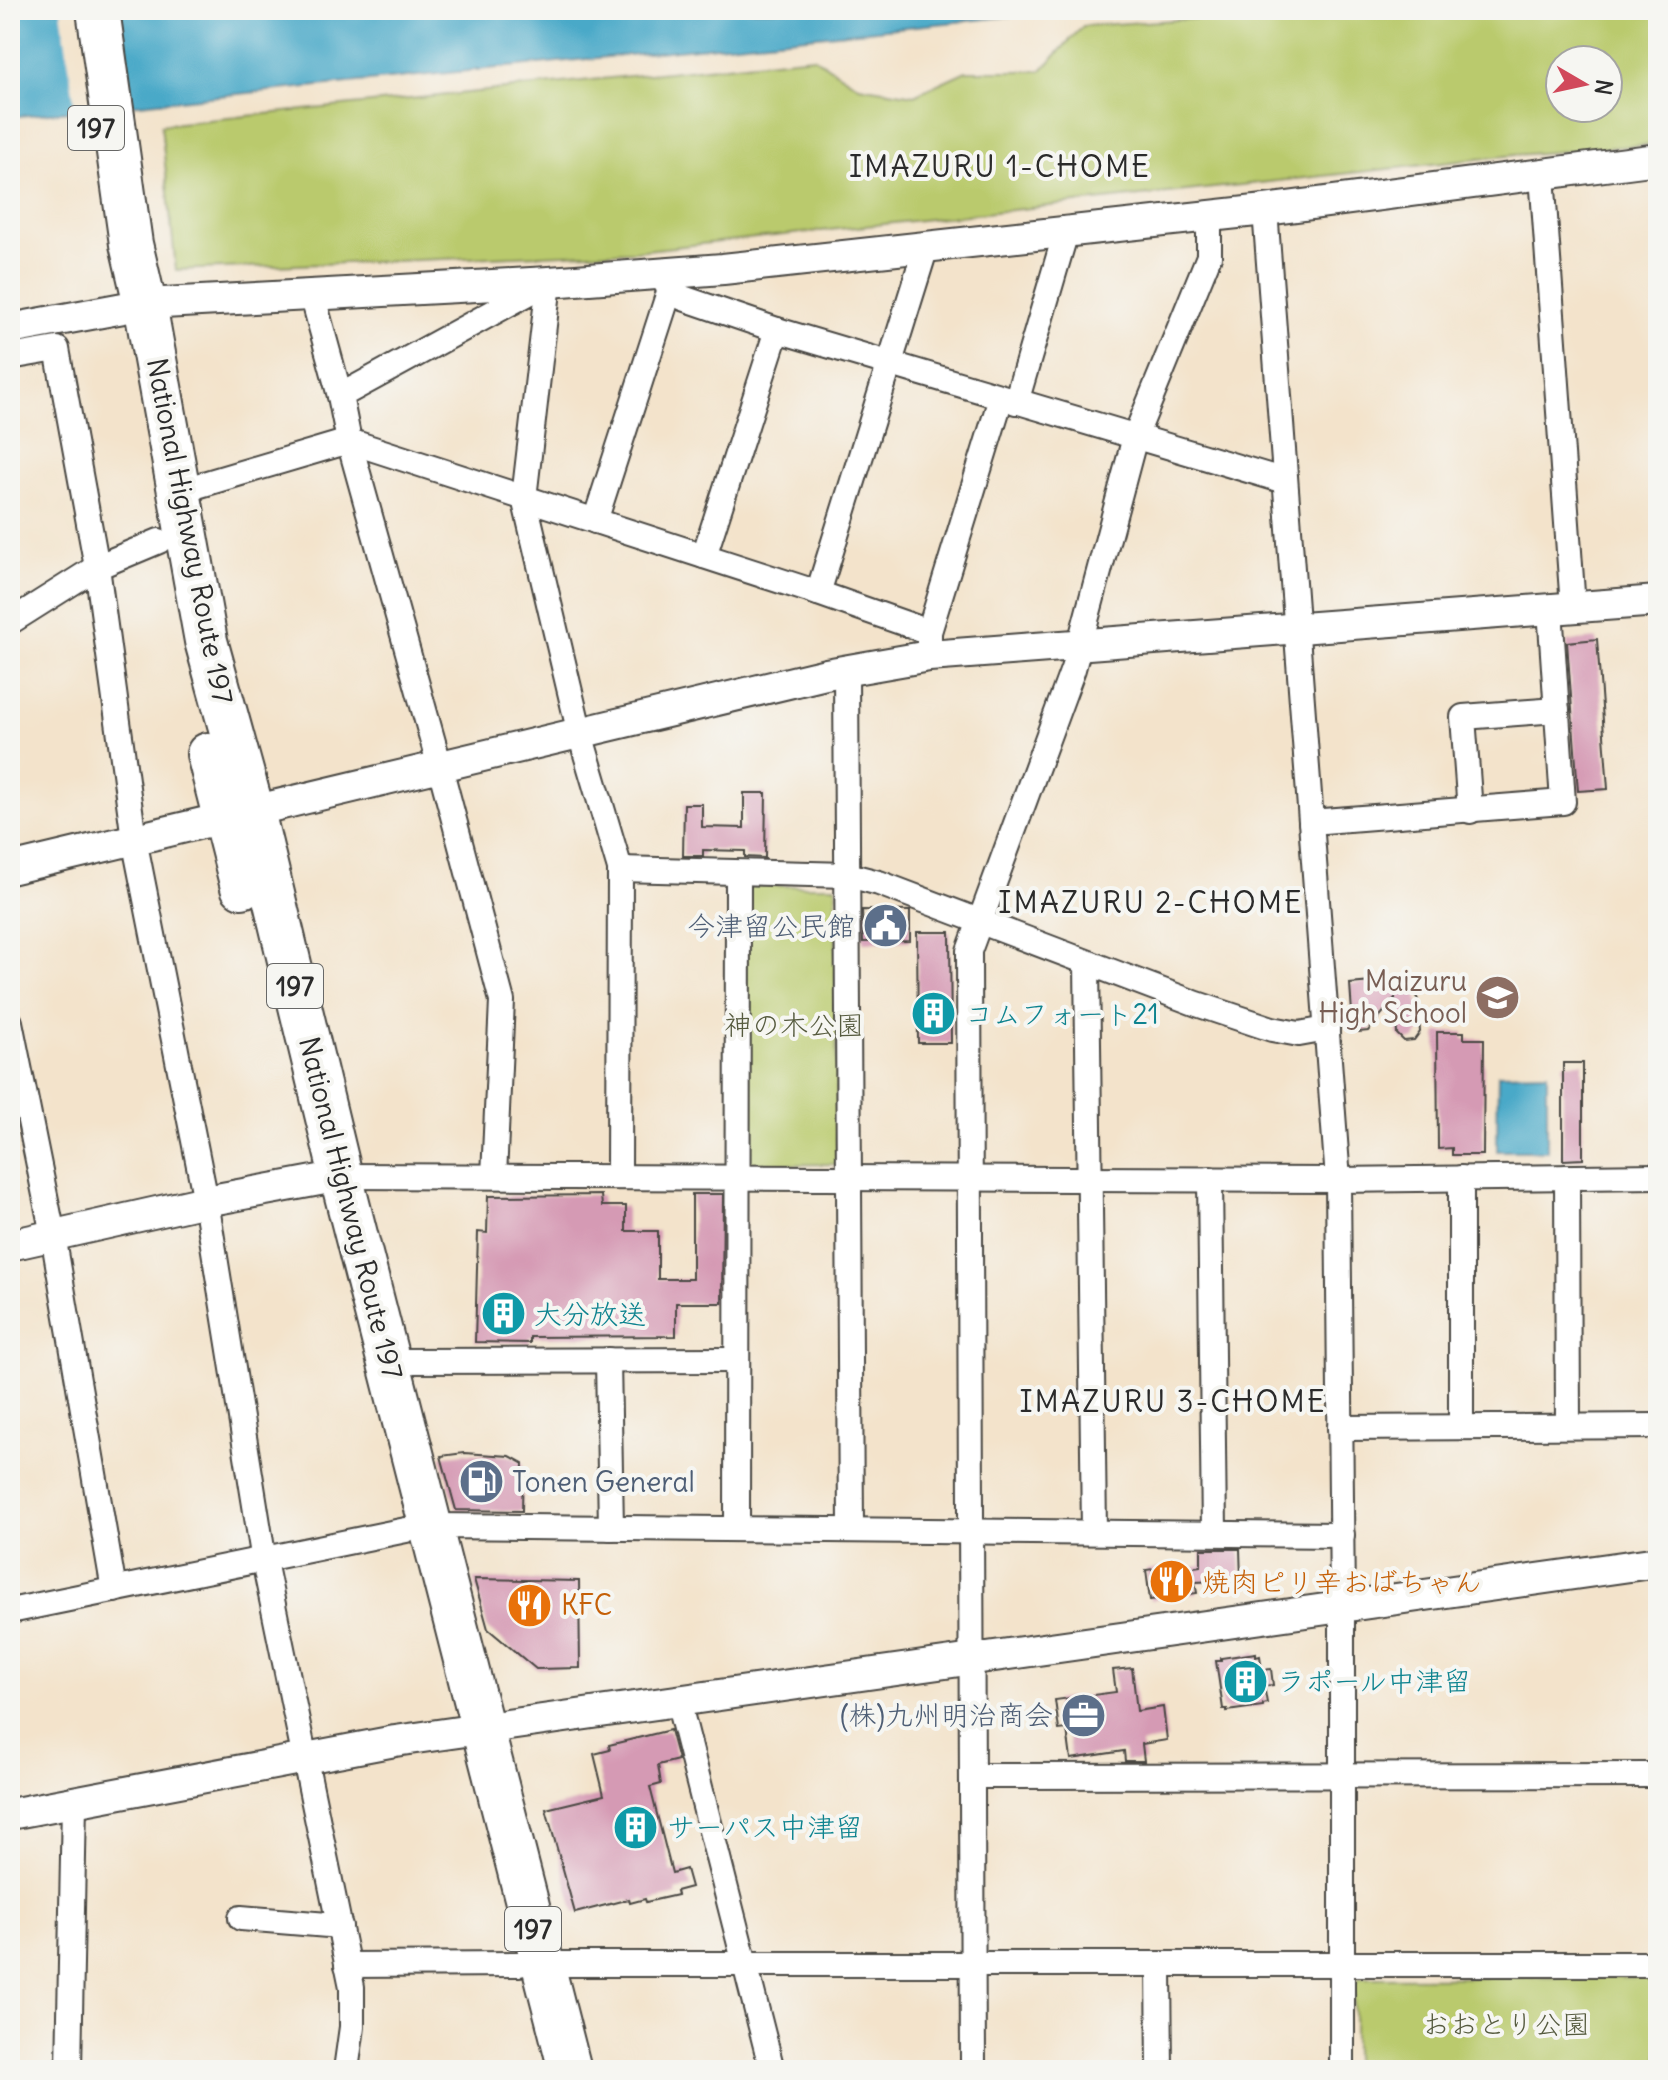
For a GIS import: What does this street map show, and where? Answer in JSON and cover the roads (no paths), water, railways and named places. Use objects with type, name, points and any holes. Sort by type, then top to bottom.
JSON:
[{"type":"highway","name":"National Highway Route 197","points":[[79,10],[134,306],[180,491],[239,815]]},
{"type":"highway","name":"National Highway Route 197","points":[[98,10],[122,245]]},
{"type":"highway","name":"National Highway Route 197","points":[[134,306],[159,541],[239,815],[329,1177],[375,1398],[419,1528]]},
{"type":"highway","name":"National Highway Route 197","points":[[329,1177],[389,1361],[419,1528],[468,1730],[531,1964],[570,2070]]},
{"type":"highway","name":"National Highway Route 197","points":[[531,1964],[546,2070]]},
{"type":"street","points":[[10,329],[134,306],[549,282],[665,282],[926,247],[1265,210],[1658,159]]},
{"type":"street","points":[[1311,822],[1563,802],[1557,710],[1562,608],[1542,175]]},
{"type":"street","points":[[1265,210],[1338,1180],[1342,1535],[1342,2070]]},
{"type":"street","points":[[973,2070],[969,951],[1073,669],[1135,437],[1209,256],[1209,216]]},
{"type":"street","points":[[929,644],[1066,232]]},
{"type":"street","points":[[818,593],[926,247]]},
{"type":"street","points":[[340,396],[549,282]]},
{"type":"street","points":[[549,282],[524,498],[580,734],[620,869],[619,1177]]},
{"type":"street","points":[[665,282],[683,298],[777,330],[1285,481]]},
{"type":"street","points":[[595,521],[665,282]]},
{"type":"street","points":[[312,294],[349,441],[502,1001],[494,1176]]},
{"type":"street","points":[[704,556],[777,330]]},
{"type":"street","points":[[10,357],[57,349],[97,567],[134,839],[206,1201],[264,1561],[347,1965],[353,2013],[346,2070]]},
{"type":"street","points":[[180,491],[349,441],[818,593],[929,644]]},
{"type":"street","points":[[10,622],[97,567],[159,541]]},
{"type":"street","points":[[10,869],[846,670],[929,644],[1080,643],[1658,601]]},
{"type":"street","points":[[846,670],[851,1530]]},
{"type":"street","points":[[1470,811],[1463,717],[1557,710]]},
{"type":"street","points":[[620,869],[848,875],[879,883],[1087,963],[1272,1029],[1299,1034],[1327,1029]]},
{"type":"street","points":[[737,1529],[738,874]]},
{"type":"street","points":[[1087,963],[1094,1532]]},
{"type":"street","points":[[10,1022],[53,1235],[114,1590]]},
{"type":"street","points":[[10,1245],[329,1177],[1338,1180],[1658,1176]]},
{"type":"street","points":[[1567,1177],[1568,1426]]},
{"type":"street","points":[[1461,1178],[1461,1427]]},
{"type":"street","points":[[1210,1179],[1214,1533]]},
{"type":"street","points":[[608,1360],[611,1528]]},
{"type":"street","points":[[389,1361],[737,1360]]},
{"type":"street","points":[[1340,1428],[1658,1426]]},
{"type":"street","points":[[10,1611],[419,1528],[1342,1535]]},
{"type":"street","points":[[10,1814],[468,1730],[1658,1562]]},
{"type":"street","points":[[678,1701],[772,2070]]},
{"type":"street","points":[[972,1776],[1658,1775]]},
{"type":"street","points":[[69,2070],[74,1802]]},
{"type":"street","points":[[241,1918],[340,1926]]},
{"type":"street","points":[[347,1965],[1658,1964]]},
{"type":"street","points":[[1159,1965],[1160,2070]]},
{"type":"water","points":[[10,10],[1075,10],[10,117]]},
{"type":"water","points":[[1547,1073],[1547,1151],[1497,1151],[1498,1074]]},
{"type":"place","name":"今津留公民館","points":[[886,926]]},
{"type":"place","name":"Maizuru High School","points":[[1498,997]]},
{"type":"place","name":"コムフォート21","points":[[934,1014]]},
{"type":"place","name":"大分放送","points":[[503,1314]]},
{"type":"place","name":"Tonen General","points":[[481,1482]]},
{"type":"place","name":"焼肉ピリ辛おばちゃん","points":[[1171,1582]]},
{"type":"place","name":"KFC","points":[[530,1605]]},
{"type":"place","name":"ラポール中津留","points":[[1246,1681]]},
{"type":"place","name":"(株)九州明治商会","points":[[1084,1715]]},
{"type":"place","name":"サーパス中津留","points":[[636,1827]]},
{"type":"district","name":"IMAZURU 1-CHOME","points":[[1000,166]]},
{"type":"district","name":"IMAZURU 2-CHOME","points":[[1151,902]]},
{"type":"district","name":"IMAZURU 3-CHOME","points":[[1173,1401]]},
{"type":"park label","name":"神の木公園","points":[[794,1025]]},
{"type":"park label","name":"おおとり公園","points":[[1506,2024]]}]
